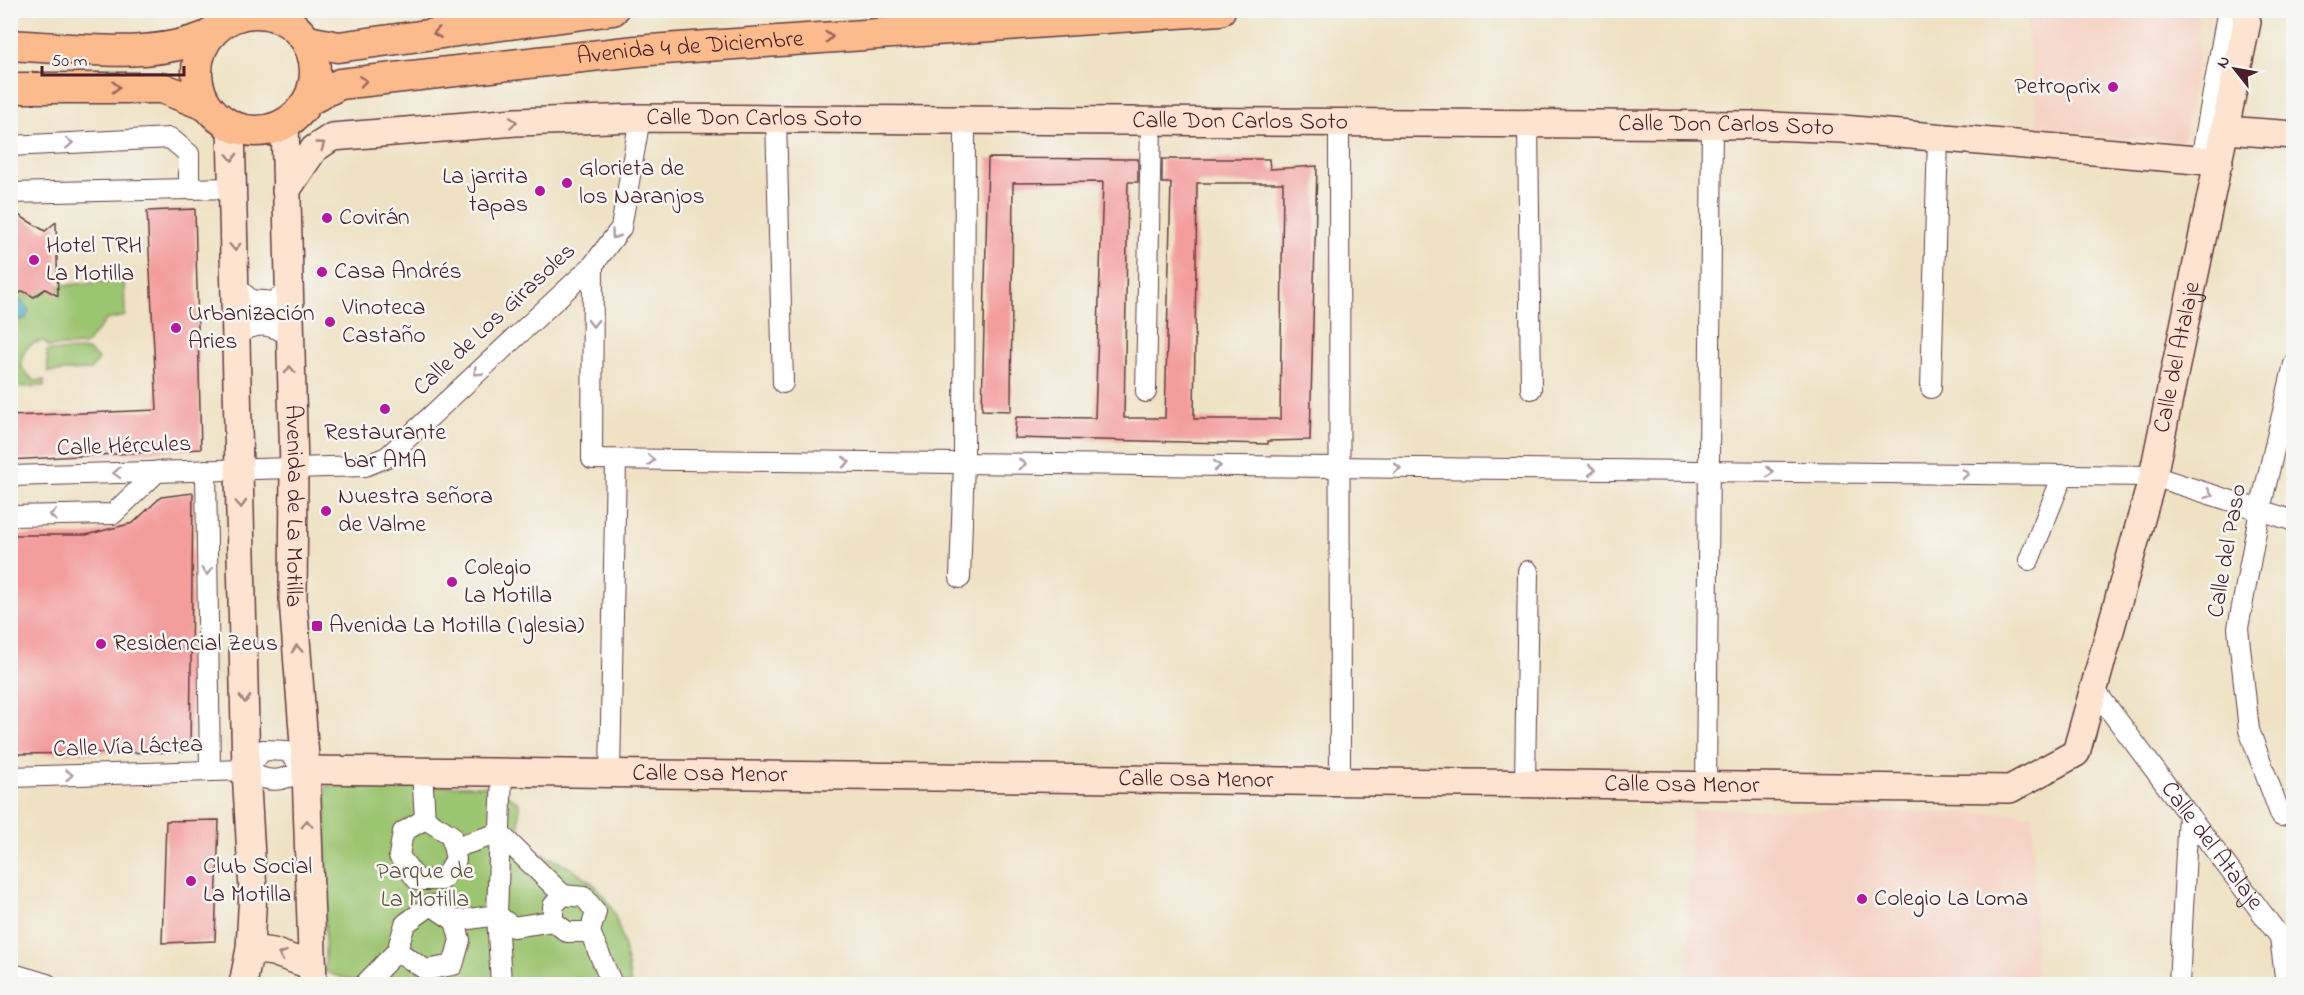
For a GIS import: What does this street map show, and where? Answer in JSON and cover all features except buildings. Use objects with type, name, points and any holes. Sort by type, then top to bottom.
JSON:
[{"type":"main road","name":"Avenida 4 de Diciembre","points":[[308,41],[338,47],[613,10]]},
{"type":"main road","name":"Avenida 4 de Diciembre","points":[[309,100],[340,84],[636,51],[1220,10]]},
{"type":"main road","points":[[12,89],[162,88],[207,106],[231,126],[249,131],[267,130],[285,124],[298,114],[309,100],[316,74],[308,41],[281,17],[264,12],[241,12],[220,25],[210,35],[201,51],[198,65],[201,89],[207,106]]},
{"type":"main road","points":[[10,45],[112,50],[171,48],[210,35]]},
{"type":"street","name":"Calle del Atalaje","points":[[2076,753],[2153,476],[2210,161],[2225,130],[2243,16]]},
{"type":"street","points":[[2210,161],[2243,16]]},
{"type":"street","name":"Calle Don Carlos Soto","points":[[286,191],[314,149],[332,137],[516,122],[640,118],[1831,128],[2210,161]]},
{"type":"street","name":"Calle de Los Girasoles","points":[[238,469],[365,466],[387,457],[593,265],[621,228],[640,118]]},
{"type":"street","points":[[776,120],[783,383]]},
{"type":"street","points":[[960,578],[964,463],[965,120]]},
{"type":"street","points":[[1146,392],[1151,122]]},
{"type":"street","points":[[1339,123],[1340,782]]},
{"type":"street","name":"Avenida de La Motilla","points":[[285,124],[294,469],[293,600],[306,770],[316,978]]},
{"type":"street","points":[[1528,124],[1531,389]]},
{"type":"street","points":[[231,126],[246,770],[253,891],[250,949],[243,984]]},
{"type":"street","points":[[1706,786],[1711,471],[1712,126]]},
{"type":"street","points":[[2225,130],[2294,135]]},
{"type":"street","points":[[1931,388],[1938,137]]},
{"type":"street","points":[[10,146],[170,138],[189,154],[189,189]]},
{"type":"street","points":[[10,193],[233,188]]},
{"type":"street","points":[[593,265],[592,459],[2153,476],[2294,521]]},
{"type":"street","points":[[236,287],[251,300],[274,302],[290,288]]},
{"type":"street","points":[[236,334],[254,325],[275,327],[289,334]]},
{"type":"street","name":"Calle del Paso","points":[[2281,816],[2249,730],[2238,628],[2260,510],[2294,364]]},
{"type":"street","points":[[610,774],[616,460]]},
{"type":"street","name":"Calle Hércules","points":[[10,476],[238,469]]},
{"type":"street","points":[[206,470],[210,771]]},
{"type":"street","points":[[10,516],[113,514],[158,471]]},
{"type":"street","points":[[2029,560],[2063,475]]},
{"type":"street","points":[[1525,784],[1528,571]]},
{"type":"street","name":"Calle del Atalaje","points":[[2094,689],[2188,814],[2287,938],[2286,984]]},
{"type":"street","points":[[263,750],[287,751],[306,770],[284,779],[263,780],[246,770],[263,750]]},
{"type":"street","name":"Calle Osa Menor","points":[[306,770],[2010,789],[2076,753]]},
{"type":"street","name":"Calle Vía Láctea","points":[[10,777],[246,770]]},
{"type":"street","points":[[422,771],[425,819]]},
{"type":"street","points":[[501,984],[497,915],[502,772]]},
{"type":"street","points":[[2179,984],[2188,814]]},
{"type":"street","points":[[425,819],[451,835],[456,860],[442,880],[417,880],[399,856],[403,832],[425,819]]},
{"type":"street","points":[[454,848],[499,833]]},
{"type":"street","points":[[499,833],[563,895],[584,897],[596,912],[590,932],[612,984]]},
{"type":"street","points":[[431,880],[431,905]]},
{"type":"street","points":[[553,921],[553,906],[563,895]]},
{"type":"street","points":[[397,951],[426,970],[453,965],[460,940],[455,921],[431,905]]},
{"type":"street","points":[[365,984],[397,951],[405,924],[431,905]]},
{"type":"street","points":[[455,921],[497,915],[513,927],[553,921],[567,932],[590,932]]},
{"type":"street","points":[[250,949],[273,952],[316,978]]},
{"type":"street","points":[[10,973],[47,984]]},
{"type":"shaded area","name":"Petroprix","points":[[2025,11],[2199,11],[2200,46],[2183,141],[2114,137],[2038,128]]},
{"type":"shaded area","name":"Colegio La Loma","points":[[1691,809],[2033,814],[2036,984],[1688,984]]},
{"type":"green space","points":[[124,280],[125,316],[106,320],[85,345],[49,347],[44,341],[29,346],[23,354],[23,370],[34,381],[44,380],[44,386],[11,387],[11,290]]},
{"type":"green space","points":[[88,350],[99,360],[90,370],[48,372],[47,351]]},
{"type":"green space","name":"Parque de La Motilla","points":[[326,786],[494,786],[519,803],[520,844],[574,870],[593,884],[607,900],[621,936],[631,984],[361,984],[325,972]]},
{"type":"water","points":[[19,299],[29,310],[26,318],[11,322],[11,300]]},
{"type":"place","name":"Petroprix","points":[[2113,87]]},
{"type":"place","name":"Glorieta de los Naranjos","points":[[567,183]]},
{"type":"place","name":"La jarrita tapas","points":[[540,191]]},
{"type":"place","name":"Covirán","points":[[327,218]]},
{"type":"place","name":"Hotel TRH La Motilla","points":[[34,260]]},
{"type":"place","name":"Casa Andrés","points":[[322,272]]},
{"type":"place","name":"Vinoteca Castaño","points":[[330,322]]},
{"type":"place","name":"Urbanización Aries","points":[[176,328]]},
{"type":"place","name":"Restaurante bar AMA","points":[[385,409]]},
{"type":"place","name":"Nuestra señora de Valme","points":[[326,511]]},
{"type":"place","name":"Colegio La Motilla","points":[[452,582]]},
{"type":"place","name":"Avenida La Motilla (Iglesia)","points":[[317,626]]},
{"type":"place","name":"Residencial Zeus","points":[[101,644]]},
{"type":"place","name":"Club Social La Motilla","points":[[191,881]]},
{"type":"place","name":"Colegio La Loma","points":[[1862,899]]}]
